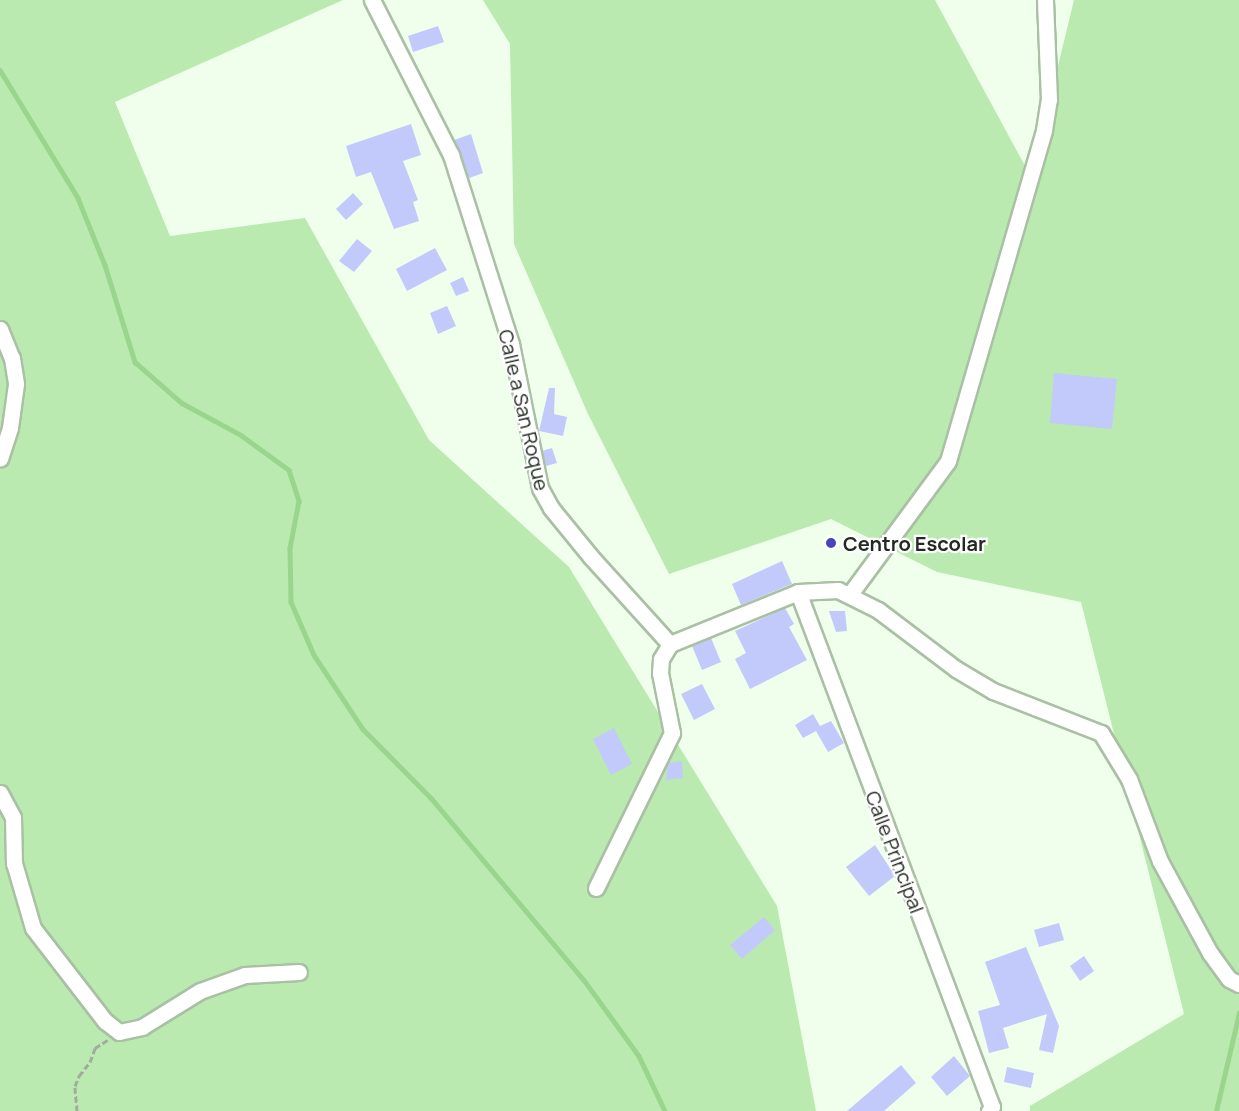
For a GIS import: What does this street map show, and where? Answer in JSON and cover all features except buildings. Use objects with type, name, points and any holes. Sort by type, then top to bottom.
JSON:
[{"type":"street","name":"Calle a San Roque","points":[[372,0],[451,155],[511,344],[544,497],[591,557],[670,644]]},
{"type":"street","points":[[850,594],[948,461],[1044,130],[1048,100],[1045,0]]},
{"type":"street","points":[[0,329],[12,358],[16,384],[10,428],[0,458]]},
{"type":"street","points":[[596,888],[672,733],[660,673],[661,659],[670,644],[798,592],[827,589],[850,594],[993,691],[1101,733],[1129,779],[1160,861],[1210,953],[1229,979],[1239,984]]},
{"type":"street","name":"Calle Principal","points":[[798,592],[992,1107],[989,1111]]},
{"type":"street","points":[[0,793],[13,817],[14,863],[33,928],[105,1021],[119,1032],[142,1027],[200,992],[245,975],[299,972]]},
{"type":"path","points":[[77,1111],[75,1086],[79,1076],[90,1062],[95,1048],[119,1032]]},
{"type":"green space","points":[[0,0],[343,0],[115,102],[170,236],[305,218],[429,440],[569,567],[777,906],[816,1111],[0,1111]]},
{"type":"green space","points":[[483,0],[935,0],[1031,177],[1074,0],[1239,0],[1239,1111],[1030,1111],[1030,1106],[1184,1014],[1081,602],[937,572],[831,519],[669,574],[588,414],[514,244],[510,44]]},
{"type":"waterway","points":[[0,70],[78,198],[105,265],[135,362],[182,403],[241,435],[289,470],[299,501],[290,548],[291,602],[314,655],[363,729],[432,799],[584,980],[639,1056],[665,1111]]},
{"type":"waterway","points":[[1216,1111],[1239,1013]]},
{"type":"place","name":"Centro Escolar","points":[[831,543]]}]
